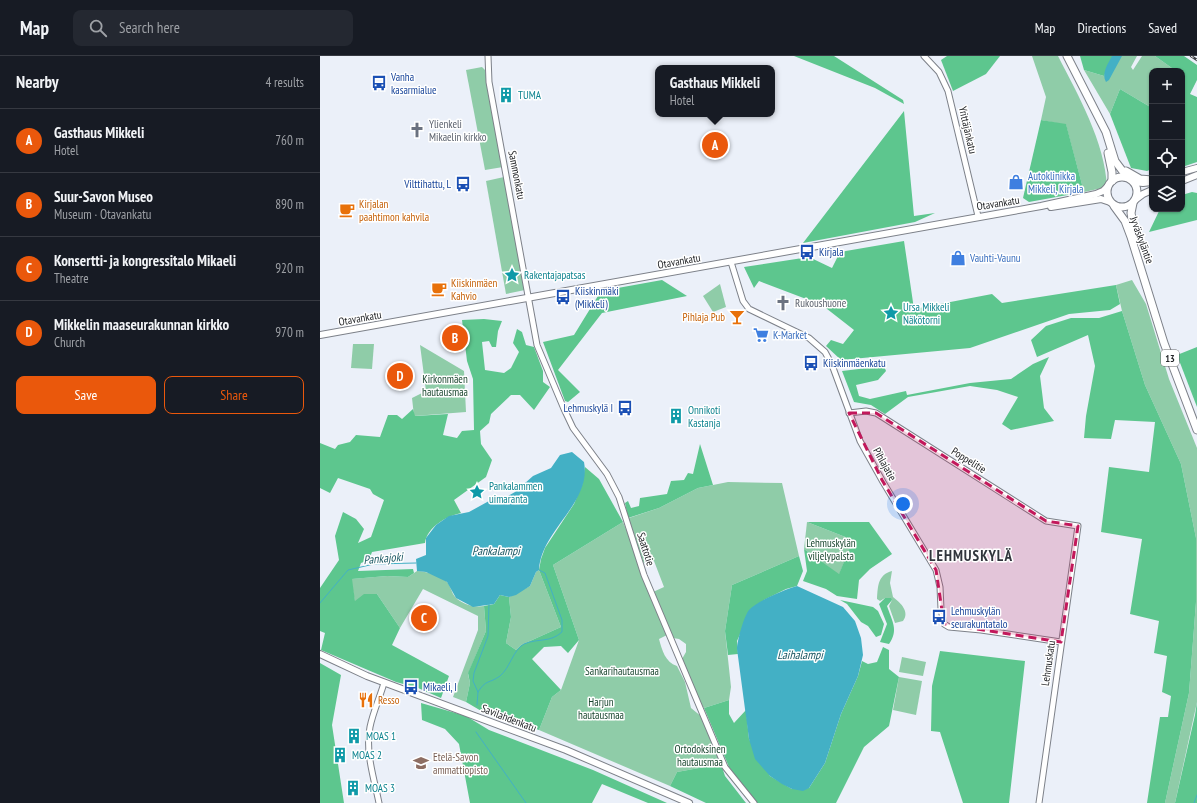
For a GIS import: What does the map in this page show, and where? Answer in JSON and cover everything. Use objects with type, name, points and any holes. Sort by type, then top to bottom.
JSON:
[{"type":"highway","name":"13","points":[[1067,56],[1106,132],[1118,166],[1127,177],[1134,182],[1136,192],[1134,202]]},
{"type":"highway","name":"13","points":[[1093,105],[1110,161],[1112,172],[1106,194],[1112,204]]},
{"type":"highway","points":[[1114,155],[1130,174],[1140,179],[1149,180]]},
{"type":"highway","points":[[1110,183],[1118,177],[1127,177]]},
{"type":"highway","points":[[1112,204],[1124,208],[1134,202]]},
{"type":"highway","name":"Jyväskyläntie","points":[[1134,202],[1130,210],[1147,285]]},
{"type":"highway","name":"Jyväskyläntie","points":[[1112,204],[1125,221],[1147,285],[1164,343],[1197,430]]},
{"type":"main road","points":[[1185,171],[1197,168]]},
{"type":"main road","points":[[1185,180],[1197,175]]},
{"type":"main road","points":[[1134,182],[1144,184],[1149,182]]},
{"type":"main road","name":"Otavankatu","points":[[320,336],[978,216],[1041,206],[1096,194],[1103,191],[1110,183]]},
{"type":"main road","points":[[1134,202],[1143,194],[1149,191]]},
{"type":"main road","name":"Otavankatu","points":[[1041,206],[1050,207],[1101,199],[1112,204]]},
{"type":"main road","name":"Savilahdenkatu","points":[[320,654],[384,683],[566,750],[689,803]]},
{"type":"street","name":"Sammonkatu","points":[[488,56],[489,82],[529,298]]},
{"type":"street","name":"Yrittäjänkatu","points":[[924,56],[939,72],[948,91],[978,216]]},
{"type":"street","name":"Pihlajatie","points":[[731,262],[743,301],[749,309],[809,338],[825,352],[832,364],[860,441],[936,570],[940,587],[941,609],[944,624],[949,627],[981,630],[1061,642]]},
{"type":"street","name":"Saattotie","points":[[529,298],[538,345],[564,409],[573,428],[614,487],[644,574],[725,768],[754,803]]},
{"type":"street","name":"Poppelitie","points":[[849,413],[866,411],[876,413],[1046,521],[1078,526]]},
{"type":"street","name":"Lehmuskatu","points":[[1039,803],[1078,526]]},
{"type":"street","points":[[379,803],[369,754],[369,738],[373,717],[384,683]]},
{"type":"highlighted area","points":[[849,413],[876,413],[1046,521],[1078,526],[1061,642],[944,624],[936,570],[882,480]]},
{"type":"green space","points":[[794,56],[834,56],[903,100],[904,104],[875,88]]},
{"type":"green space","points":[[947,56],[1000,56],[986,74],[953,91],[941,60]]},
{"type":"green space","points":[[1032,56],[1058,56],[1082,103],[1096,136],[1105,170],[1107,187],[1084,192],[1066,125],[1041,120],[1046,97]]},
{"type":"green space","points":[[1080,56],[1114,56],[1104,76],[1084,70]]},
{"type":"green space","points":[[1114,56],[1137,56],[1131,67],[1133,70],[1142,56],[1155,56],[1172,68],[1149,68],[1149,106],[1120,89],[1110,114],[1084,70],[1104,76]]},
{"type":"green space","points":[[1155,56],[1184,56],[1197,65],[1197,80],[1190,94],[1197,97],[1197,162],[1185,166],[1185,68],[1172,68]]},
{"type":"green space","points":[[482,67],[485,70],[503,167],[485,170],[466,70]]},
{"type":"green space","points":[[1120,89],[1149,106],[1149,170],[1131,168],[1110,114]]},
{"type":"green space","points":[[904,111],[914,216],[935,213],[915,222],[803,243]]},
{"type":"green space","points":[[1041,120],[1066,124],[1084,192],[1029,202],[1023,198]]},
{"type":"green space","points":[[504,177],[525,290],[506,294],[486,181]]},
{"type":"green space","points":[[1192,192],[1197,193],[1197,220],[1149,232],[1159,212],[1185,212],[1185,194]]},
{"type":"green space","points":[[904,241],[914,309],[992,294],[1002,303],[1116,285],[1120,304],[1110,310],[1069,314],[970,348],[841,360],[826,346],[831,340],[843,344],[854,330],[822,305],[759,281],[754,288],[744,267],[809,257],[832,268],[840,252]]},
{"type":"green space","points":[[662,280],[687,296],[602,313],[558,370],[580,392],[568,402],[565,401],[543,342],[574,335],[601,291]]},
{"type":"green space","points":[[1132,280],[1146,304],[1169,379],[1197,448],[1197,702],[1175,803],[1165,803],[1189,693],[1196,602],[1196,538],[1181,464],[1145,385],[1122,311],[1116,285]]},
{"type":"green space","points":[[720,284],[726,307],[713,312],[703,296]]},
{"type":"green space","points":[[1122,311],[1145,385],[1181,464],[1196,538],[1196,602],[1189,693],[1165,803],[1147,803],[1160,717],[1168,717],[1171,696],[1162,692],[1167,656],[1154,653],[1159,621],[1130,614],[1142,539],[1101,532],[1109,467],[1149,472],[1155,422],[1115,420],[1111,439],[1084,438],[1086,416],[1095,366],[1088,335],[1037,357],[1031,340],[1046,326],[1071,318],[1099,318]]},
{"type":"green space","points":[[484,319],[502,321],[498,331],[496,347],[492,347],[489,341],[482,342],[485,370],[504,373],[511,368],[519,352],[513,343],[517,329],[522,332],[526,345],[534,347],[543,371],[543,382],[550,387],[534,410],[520,395],[511,395],[491,414],[489,423],[480,431],[481,444],[492,460],[486,477],[454,500],[461,513],[438,523],[430,532],[425,543],[372,552],[369,560],[361,563],[358,571],[413,569],[414,573],[408,577],[387,576],[352,579],[355,601],[364,594],[377,594],[400,628],[392,645],[449,676],[441,698],[418,688],[396,682],[321,650],[325,633],[320,631],[320,588],[339,560],[335,536],[343,512],[356,519],[364,529],[358,543],[371,537],[384,500],[373,494],[370,489],[338,478],[330,493],[320,488],[320,443],[335,449],[338,445],[350,442],[356,435],[380,437],[388,415],[397,415],[402,419],[413,409],[415,416],[448,414],[443,435],[457,438],[462,431],[474,430],[473,379],[467,361],[462,320]]},
{"type":"green space","points":[[353,344],[374,344],[372,369],[351,368]]},
{"type":"green space","name":"Kirkonmäen hautausmaa","points":[[420,345],[464,371],[466,412],[414,416],[412,398],[426,391]]},
{"type":"green space","points":[[1197,347],[1197,407],[1177,355]]},
{"type":"green space","points":[[1049,357],[1040,376],[1044,408],[1054,421],[1011,430],[1002,424],[1018,397],[997,390],[970,386],[908,397],[885,414],[871,405],[854,402],[842,371],[884,366],[886,371],[878,380],[856,385],[859,396],[870,399],[906,391],[907,395],[970,383],[1011,379],[1033,364]]},
{"type":"green space","points":[[700,444],[713,485],[698,488],[659,508],[628,518],[625,503],[628,501],[631,508],[639,506],[640,498],[667,494],[671,481],[684,480],[688,473],[693,474]]},
{"type":"green space","points":[[585,467],[599,479],[623,522],[553,565],[579,640],[568,653],[561,646],[544,647],[532,659],[561,690],[552,697],[539,730],[483,712],[466,702],[470,683],[468,673],[486,631],[484,606],[494,604],[500,595],[509,597],[511,617],[506,643],[516,650],[521,645],[561,627],[539,570],[545,548],[574,504],[582,485]]},
{"type":"green space","points":[[728,482],[782,483],[799,556],[732,585],[725,631],[731,687],[729,700],[704,708],[699,701],[682,659],[686,652],[686,644],[679,639],[673,638],[653,592],[664,587],[654,561],[641,563],[626,519],[659,508],[698,488]]},
{"type":"green space","name":"Harjun hautausmaa","points":[[623,522],[669,634],[659,639],[663,651],[667,659],[677,666],[685,682],[691,708],[702,717],[721,764],[677,772],[670,786],[539,730],[552,697],[561,690],[579,640],[553,565]]},
{"type":"green space","name":"Lehmuskylän viljelypalsta","points":[[807,522],[853,540],[839,575],[804,549]]},
{"type":"green space","points":[[807,522],[869,522],[892,554],[870,569],[859,580],[857,599],[837,596],[826,589],[803,581],[807,571],[804,549],[839,574],[853,540]]},
{"type":"green space","points":[[799,556],[803,571],[797,586],[786,589],[764,600],[741,632],[737,641],[738,654],[728,655],[725,631],[732,585]]},
{"type":"green space","points":[[539,570],[561,627],[521,645],[516,650],[506,643],[511,617],[509,597],[530,586],[536,572]]},
{"type":"green space","points":[[417,571],[429,573],[444,580],[450,586],[453,594],[463,603],[471,606],[484,606],[486,631],[468,674],[470,683],[466,702],[453,697],[478,630],[478,616],[423,589],[400,628],[377,594],[355,602],[351,579],[387,576],[408,577]]},
{"type":"green space","points":[[892,571],[890,583],[893,597],[902,605],[906,614],[903,621],[895,623],[889,606],[892,600],[885,598],[880,601],[877,599],[878,585],[881,578]]},
{"type":"green space","points":[[885,598],[891,598],[892,600],[887,606],[894,625],[894,634],[889,644],[880,642],[887,624],[879,604]]},
{"type":"green space","points":[[840,600],[873,607],[878,611],[884,624],[881,635],[876,637],[868,626],[861,622],[847,604]]},
{"type":"green space","points":[[883,647],[889,650],[889,669],[899,677],[889,726],[864,747],[836,803],[756,803],[729,767],[704,708],[729,700],[729,714],[734,723],[746,710],[749,739],[770,776],[792,789],[809,788],[825,763],[841,714],[858,676],[862,661],[868,664],[877,662]]},
{"type":"green space","points":[[940,651],[1025,661],[1009,803],[963,803],[940,732],[931,731],[932,686]]},
{"type":"green space","points":[[902,657],[926,662],[923,676],[899,672]]},
{"type":"green space","points":[[320,663],[341,675],[332,725],[344,803],[320,803]]},
{"type":"green space","points":[[899,677],[922,681],[916,715],[893,710]]},
{"type":"green space","points":[[1197,702],[1197,803],[1175,803],[1195,715]]},
{"type":"green space","points":[[421,703],[466,716],[489,730],[593,770],[667,803],[648,803],[602,784],[592,803],[470,803],[459,744],[445,729],[422,720]]},
{"type":"green space","points":[[721,764],[725,776],[746,803],[706,803],[670,786],[677,772]]},
{"type":"water","points":[[1112,56],[1122,56],[1109,80],[1106,82],[1104,75]]},
{"type":"water","name":"Pankalampi","points":[[572,452],[584,462],[584,477],[581,491],[548,542],[542,556],[539,570],[536,572],[530,586],[516,595],[509,597],[500,595],[494,604],[473,607],[456,598],[447,582],[426,572],[417,571],[416,559],[426,555],[426,538],[436,525],[449,516],[469,512],[498,496],[508,496],[515,492],[533,476],[551,468],[560,455]]},
{"type":"water","name":"Laihalampi","points":[[797,586],[843,607],[855,621],[861,638],[863,655],[858,676],[841,714],[825,763],[809,788],[803,791],[792,789],[770,776],[755,759],[749,739],[737,649],[741,629],[749,610],[765,599]]},
{"type":"waterway","name":"Pankajoki","points":[[320,603],[348,570],[374,564],[416,563]]},
{"type":"waterway","points":[[478,692],[486,683],[503,673],[517,650],[524,644],[553,638],[562,632],[562,620],[545,573],[539,570]]},
{"type":"waterway","points":[[477,705],[478,692],[473,681],[474,673],[488,636],[489,604]]},
{"type":"waterway","points":[[476,732],[526,803]]},
{"type":"waterway","points":[[1194,803],[1197,795]]},
{"type":"railway","points":[[1191,56],[1197,60]]},
{"type":"place","name":"Vanha kasarmialue","points":[[379,83]]},
{"type":"place","name":"TUMA","points":[[506,95]]},
{"type":"place","name":"Ylienkeli Mikaelin kirkko","points":[[417,130]]},
{"type":"place","name":"Gasthaus Mikkeli","points":[[715,145]]},
{"type":"place","name":"Autoklinikka Mikkeli, Kirjala","points":[[1016,182]]},
{"type":"place","name":"Vilttihattu, L","points":[[463,184]]},
{"type":"place","name":"Kirjalan paahtimon kahvila","points":[[347,210]]},
{"type":"place","name":"Kirjala","points":[[807,252]]},
{"type":"place","name":"Vauhti-Vaunu","points":[[958,258]]},
{"type":"place","name":"Rakentajapatsas","points":[[512,275]]},
{"type":"place","name":"Kiiskinmäen Kahvio","points":[[439,289]]},
{"type":"place","name":"Kiiskinmäki (Mikkeli)","points":[[563,297]]},
{"type":"place","name":"Rukoushuone","points":[[783,303]]},
{"type":"place","name":"Ursa Mikkeli Näkötorni","points":[[891,313]]},
{"type":"place","name":"Pihlaja Pub","points":[[737,317]]},
{"type":"place","name":"K-Market","points":[[761,335]]},
{"type":"place","name":"Suur-Savon Museo","points":[[455,338]]},
{"type":"place","name":"Kiiskinmäenkatu","points":[[811,363]]},
{"type":"place","name":"Mikkelin maaseurakunnan kirkko","points":[[400,376]]},
{"type":"place","name":"Lehmuskylä I","points":[[625,408]]},
{"type":"place","name":"Onnikoti Kastanja","points":[[676,416]]},
{"type":"place","name":"Pankalammen uimaranta","points":[[477,492]]},
{"type":"place","name":"Lehmuskylän seurakuntatalo","points":[[939,617]]},
{"type":"place","name":"Konsertti- ja kongressitalo Mikaeli","points":[[424,618]]},
{"type":"place","name":"Mikaeli, I","points":[[411,687]]},
{"type":"place","name":"Resso","points":[[366,700]]},
{"type":"place","name":"MOAS 1","points":[[354,736]]},
{"type":"place","name":"MOAS 2","points":[[340,755]]},
{"type":"place","name":"Etelä-Savon ammattiopisto","points":[[421,763]]},
{"type":"place","name":"MOAS 3","points":[[353,788]]},
{"type":"district","name":"LEHMUSKYLÄ","points":[[971,555]]},
{"type":"park label","name":"Sankarihautausmaa","points":[[622,671]]},
{"type":"park label","name":"Ortodoksinen hautausmaa","points":[[700,755]]}]
